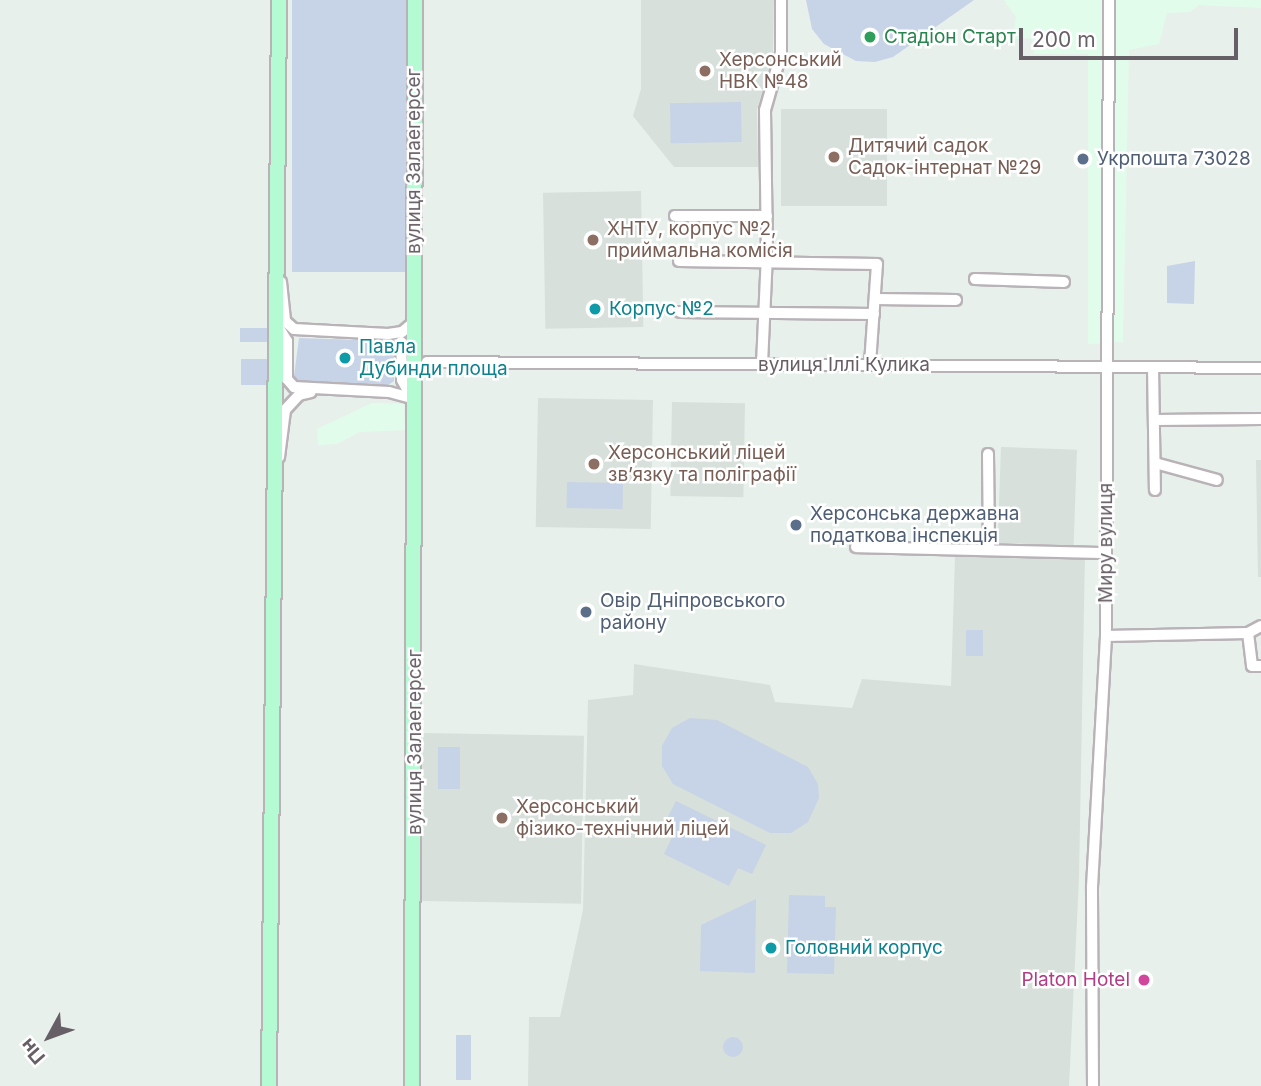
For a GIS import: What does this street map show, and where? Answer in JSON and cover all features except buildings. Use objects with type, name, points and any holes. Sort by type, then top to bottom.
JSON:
[{"type":"main road","points":[[269,1086],[277,463],[282,347],[277,325],[280,279],[279,0]]},
{"type":"main road","name":"вулиця Залаегерсег","points":[[412,1086],[412,398],[407,376],[407,346],[414,322],[415,0]]},
{"type":"street","points":[[762,364],[767,262],[765,110],[781,54],[781,0]]},
{"type":"street","name":"Миру вулиця","points":[[1093,1086],[1092,887],[1106,636],[1105,367],[1109,0]]},
{"type":"street","points":[[675,216],[766,216]]},
{"type":"street","points":[[679,261],[877,264],[870,365]]},
{"type":"street","points":[[280,279],[285,321],[307,332],[388,334],[402,332],[414,322]]},
{"type":"street","points":[[975,279],[1064,282]]},
{"type":"street","points":[[875,299],[956,300]]},
{"type":"street","points":[[680,312],[874,314]]},
{"type":"street","points":[[307,332],[282,347],[287,379],[294,387],[314,391],[389,392],[412,398]]},
{"type":"street","points":[[388,334],[427,362],[389,392]]},
{"type":"street","name":"вулиця Іллі Кулика","points":[[427,362],[1261,368]]},
{"type":"street","points":[[1153,367],[1155,490]]},
{"type":"street","points":[[277,463],[285,410],[299,395],[314,391]]},
{"type":"street","points":[[1154,420],[1261,419]]},
{"type":"street","points":[[988,454],[989,550]]},
{"type":"street","points":[[1154,463],[1217,480]]},
{"type":"street","points":[[856,547],[1107,553]]},
{"type":"street","points":[[1106,636],[1248,633],[1261,626]]},
{"type":"street","points":[[1248,633],[1252,666],[1261,666]]},
{"type":"shaded area","points":[[292,0],[407,0],[407,272],[292,272]]},
{"type":"shaded area","name":"Херсонський НВК №48","points":[[641,0],[774,0],[773,53],[757,110],[758,167],[674,167],[633,116],[641,89]]},
{"type":"shaded area","name":"Стадіон Старт","points":[[806,0],[974,0],[893,57],[875,62],[856,61],[824,44],[812,29]]},
{"type":"shaded area","points":[[1004,0],[1261,0],[1261,8],[1199,5],[1190,12],[1167,13],[1159,44],[1129,50],[1123,342],[1088,344],[1088,54],[1034,54],[1032,38],[1013,39],[1016,17]]},
{"type":"shaded area","points":[[741,102],[742,142],[671,143],[670,103]]},
{"type":"shaded area","name":"Дитячий садок Садок-інтернат №29","points":[[781,109],[887,109],[887,206],[781,206]]},
{"type":"shaded area","name":"ХНТУ, корпус №2, приймальна комісія","points":[[641,191],[643,327],[545,329],[543,193]]},
{"type":"shaded area","points":[[1195,261],[1194,304],[1167,303],[1167,266]]},
{"type":"shaded area","points":[[240,328],[268,328],[268,342],[240,342]]},
{"type":"shaded area","points":[[299,338],[391,341],[395,347],[394,381],[387,386],[298,383],[294,376]]},
{"type":"shaded area","points":[[241,359],[268,359],[268,385],[241,385]]},
{"type":"shaded area","name":"Херсонський ліцей зв’язку та поліграфії","points":[[538,398],[653,400],[651,529],[536,527]]},
{"type":"shaded area","points":[[672,402],[745,403],[743,497],[670,496]]},
{"type":"shaded area","points":[[372,403],[404,404],[405,430],[360,432],[337,444],[318,445],[317,429]]},
{"type":"shaded area","points":[[1001,447],[1077,450],[1074,546],[998,543]]},
{"type":"shaded area","points":[[1256,460],[1261,460],[1261,577],[1258,577]]},
{"type":"shaded area","points":[[567,482],[623,483],[623,509],[567,508]]},
{"type":"shaded area","points":[[1085,553],[1079,878],[1069,1086],[528,1086],[529,1017],[560,1017],[583,910],[588,700],[633,695],[634,664],[770,685],[775,702],[852,708],[862,679],[951,686],[955,556]]},
{"type":"shaded area","points":[[966,630],[983,630],[983,656],[966,656]]},
{"type":"shaded area","points":[[690,718],[717,720],[808,767],[818,784],[819,798],[808,822],[791,833],[770,833],[673,784],[662,766],[662,746],[672,728]]},
{"type":"shaded area","name":"Херсонський фізико-технічний ліцей","points":[[423,733],[584,736],[581,904],[420,901]]},
{"type":"shaded area","points":[[438,747],[460,747],[460,789],[438,789]]},
{"type":"shaded area","points":[[676,801],[766,845],[752,874],[738,868],[729,886],[664,854],[673,835],[662,829]]},
{"type":"shaded area","points":[[789,895],[825,896],[825,907],[836,907],[834,974],[787,973]]},
{"type":"shaded area","points":[[756,899],[755,973],[700,971],[701,925]]},
{"type":"shaded area","points":[[456,1035],[471,1035],[471,1080],[456,1080]]},
{"type":"shaded area","points":[[733,1037],[740,1040],[743,1047],[740,1054],[733,1057],[726,1054],[723,1047],[726,1040]]},
{"type":"place","name":"Стадіон Старт","points":[[870,37]]},
{"type":"place","name":"Херсонський НВК №48","points":[[705,71]]},
{"type":"place","name":"Дитячий садок Садок-інтернат №29","points":[[834,157]]},
{"type":"place","name":"Укрпошта 73028","points":[[1083,159]]},
{"type":"place","name":"ХНТУ, корпус №2, приймальна комісія","points":[[593,240]]},
{"type":"place","name":"Корпус №2","points":[[595,309]]},
{"type":"place","name":"Павла Дубинди площа","points":[[345,358]]},
{"type":"place","name":"Херсонський ліцей зв’язку та поліграфії","points":[[594,464]]},
{"type":"place","name":"Херсонська державна податкова інспекція","points":[[796,525]]},
{"type":"place","name":"Овір Дніпровського району","points":[[586,612]]},
{"type":"place","name":"Херсонський фізико-технічний ліцей","points":[[502,818]]},
{"type":"place","name":"Головний корпус","points":[[771,948]]},
{"type":"place","name":"Platon Hotel","points":[[1144,980]]}]
